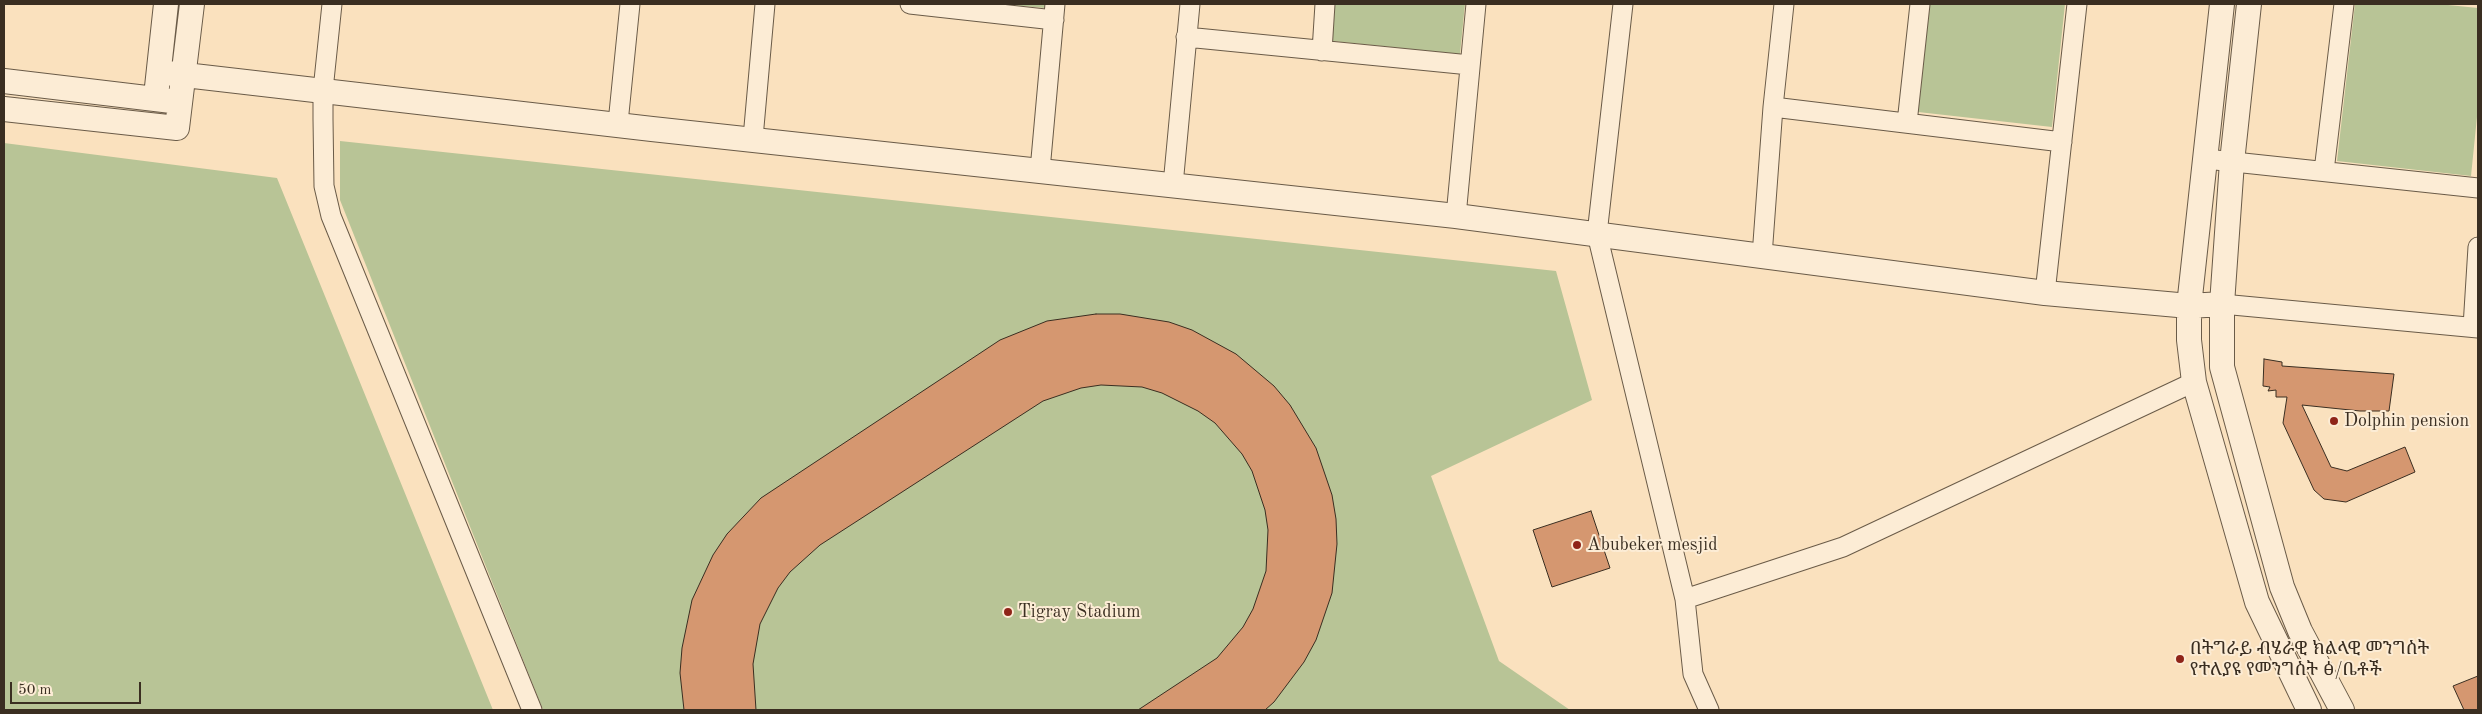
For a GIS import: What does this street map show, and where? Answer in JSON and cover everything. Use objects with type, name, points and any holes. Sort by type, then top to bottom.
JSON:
[{"type":"street","points":[[156,99],[166,4]]},
{"type":"street","points":[[4,109],[177,128],[192,4]]},
{"type":"street","points":[[332,4],[323,90],[324,186],[331,216],[532,710]]},
{"type":"street","points":[[618,123],[630,4]]},
{"type":"street","points":[[753,138],[765,4]]},
{"type":"street","points":[[910,4],[1055,12],[1040,170]]},
{"type":"street","points":[[1173,185],[1190,4]]},
{"type":"street","points":[[1322,51],[1326,4]]},
{"type":"street","points":[[1456,216],[1476,4]]},
{"type":"street","points":[[1623,4],[1597,234],[1685,599],[1694,674],[1710,710]]},
{"type":"street","points":[[1762,256],[1773,107],[1784,4]]},
{"type":"street","points":[[1907,123],[1920,4]]},
{"type":"street","points":[[2045,293],[2076,4]]},
{"type":"street","points":[[2222,4],[2189,306],[2189,340],[2194,382],[2257,602],[2275,643],[2309,710]]},
{"type":"street","points":[[2249,4],[2232,162],[2222,304],[2222,367],[2282,588],[2300,632],[2342,710]]},
{"type":"street","points":[[2324,171],[2344,4]]},
{"type":"street","points":[[1186,37],[1470,65]]},
{"type":"street","points":[[159,72],[618,123],[652,129],[753,138],[1456,216],[2045,293],[2189,306],[2222,304],[2476,327],[2478,247]]},
{"type":"street","points":[[4,81],[180,102]]},
{"type":"street","points":[[1773,107],[2062,142]]},
{"type":"street","points":[[2206,159],[2478,188]]},
{"type":"street","points":[[1685,599],[1843,546],[2194,382]]},
{"type":"street","points":[[2275,643],[2300,632]]},
{"type":"green space","points":[[999,4],[1045,4],[1045,8]]},
{"type":"green space","points":[[1335,4],[1465,4],[1460,54],[1332,41]]},
{"type":"green space","points":[[1930,4],[2065,4],[2052,127],[1918,112]]},
{"type":"green space","points":[[2355,4],[2438,4],[2478,8],[2478,107],[2471,176],[2337,161]]},
{"type":"green space","points":[[340,141],[1556,271],[1592,400],[1431,476],[1499,661],[1570,710],[543,710],[340,200]]},
{"type":"green space","points":[[4,143],[277,178],[493,710],[4,710]]},
{"type":"building","points":[[1096,314],[1120,314],[1169,322],[1192,330],[1236,354],[1274,386],[1290,405],[1316,448],[1332,495],[1336,519],[1337,544],[1332,593],[1316,640],[1304,662],[1274,702],[1265,710],[1138,710],[1217,658],[1243,627],[1253,609],[1266,571],[1268,530],[1265,510],[1252,471],[1242,454],[1215,423],[1198,411],[1162,393],[1142,387],[1101,385],[1081,388],[1043,401],[820,545],[790,572],[778,588],[760,624],[753,664],[756,710],[684,710],[680,673],[682,648],[692,600],[713,555],[727,534],[761,498],[1000,340],[1047,321]]},
{"type":"building","points":[[2264,359],[2282,362],[2282,366],[2394,374],[2389,411],[2360,411],[2302,405],[2331,467],[2347,471],[2405,447],[2415,472],[2346,502],[2324,499],[2314,490],[2283,423],[2287,397],[2276,397],[2276,390],[2268,391],[2270,387],[2263,386]]},
{"type":"building","points":[[1591,511],[1610,568],[1552,587],[1533,530]]},
{"type":"building","points":[[2478,676],[2478,710],[2464,710],[2453,686]]},
{"type":"place","name":"Dolphin pension","points":[[2334,421]]},
{"type":"place","name":"Abubeker mesjid","points":[[1577,545]]},
{"type":"place","name":"Tigray Stadium","points":[[1008,612]]},
{"type":"place","name":"በትግራይ ብሄራዊ ክልላዊ መንግስት የተለያዩ የመንግስት ፅ/ቤቶች","points":[[2180,659]]}]
